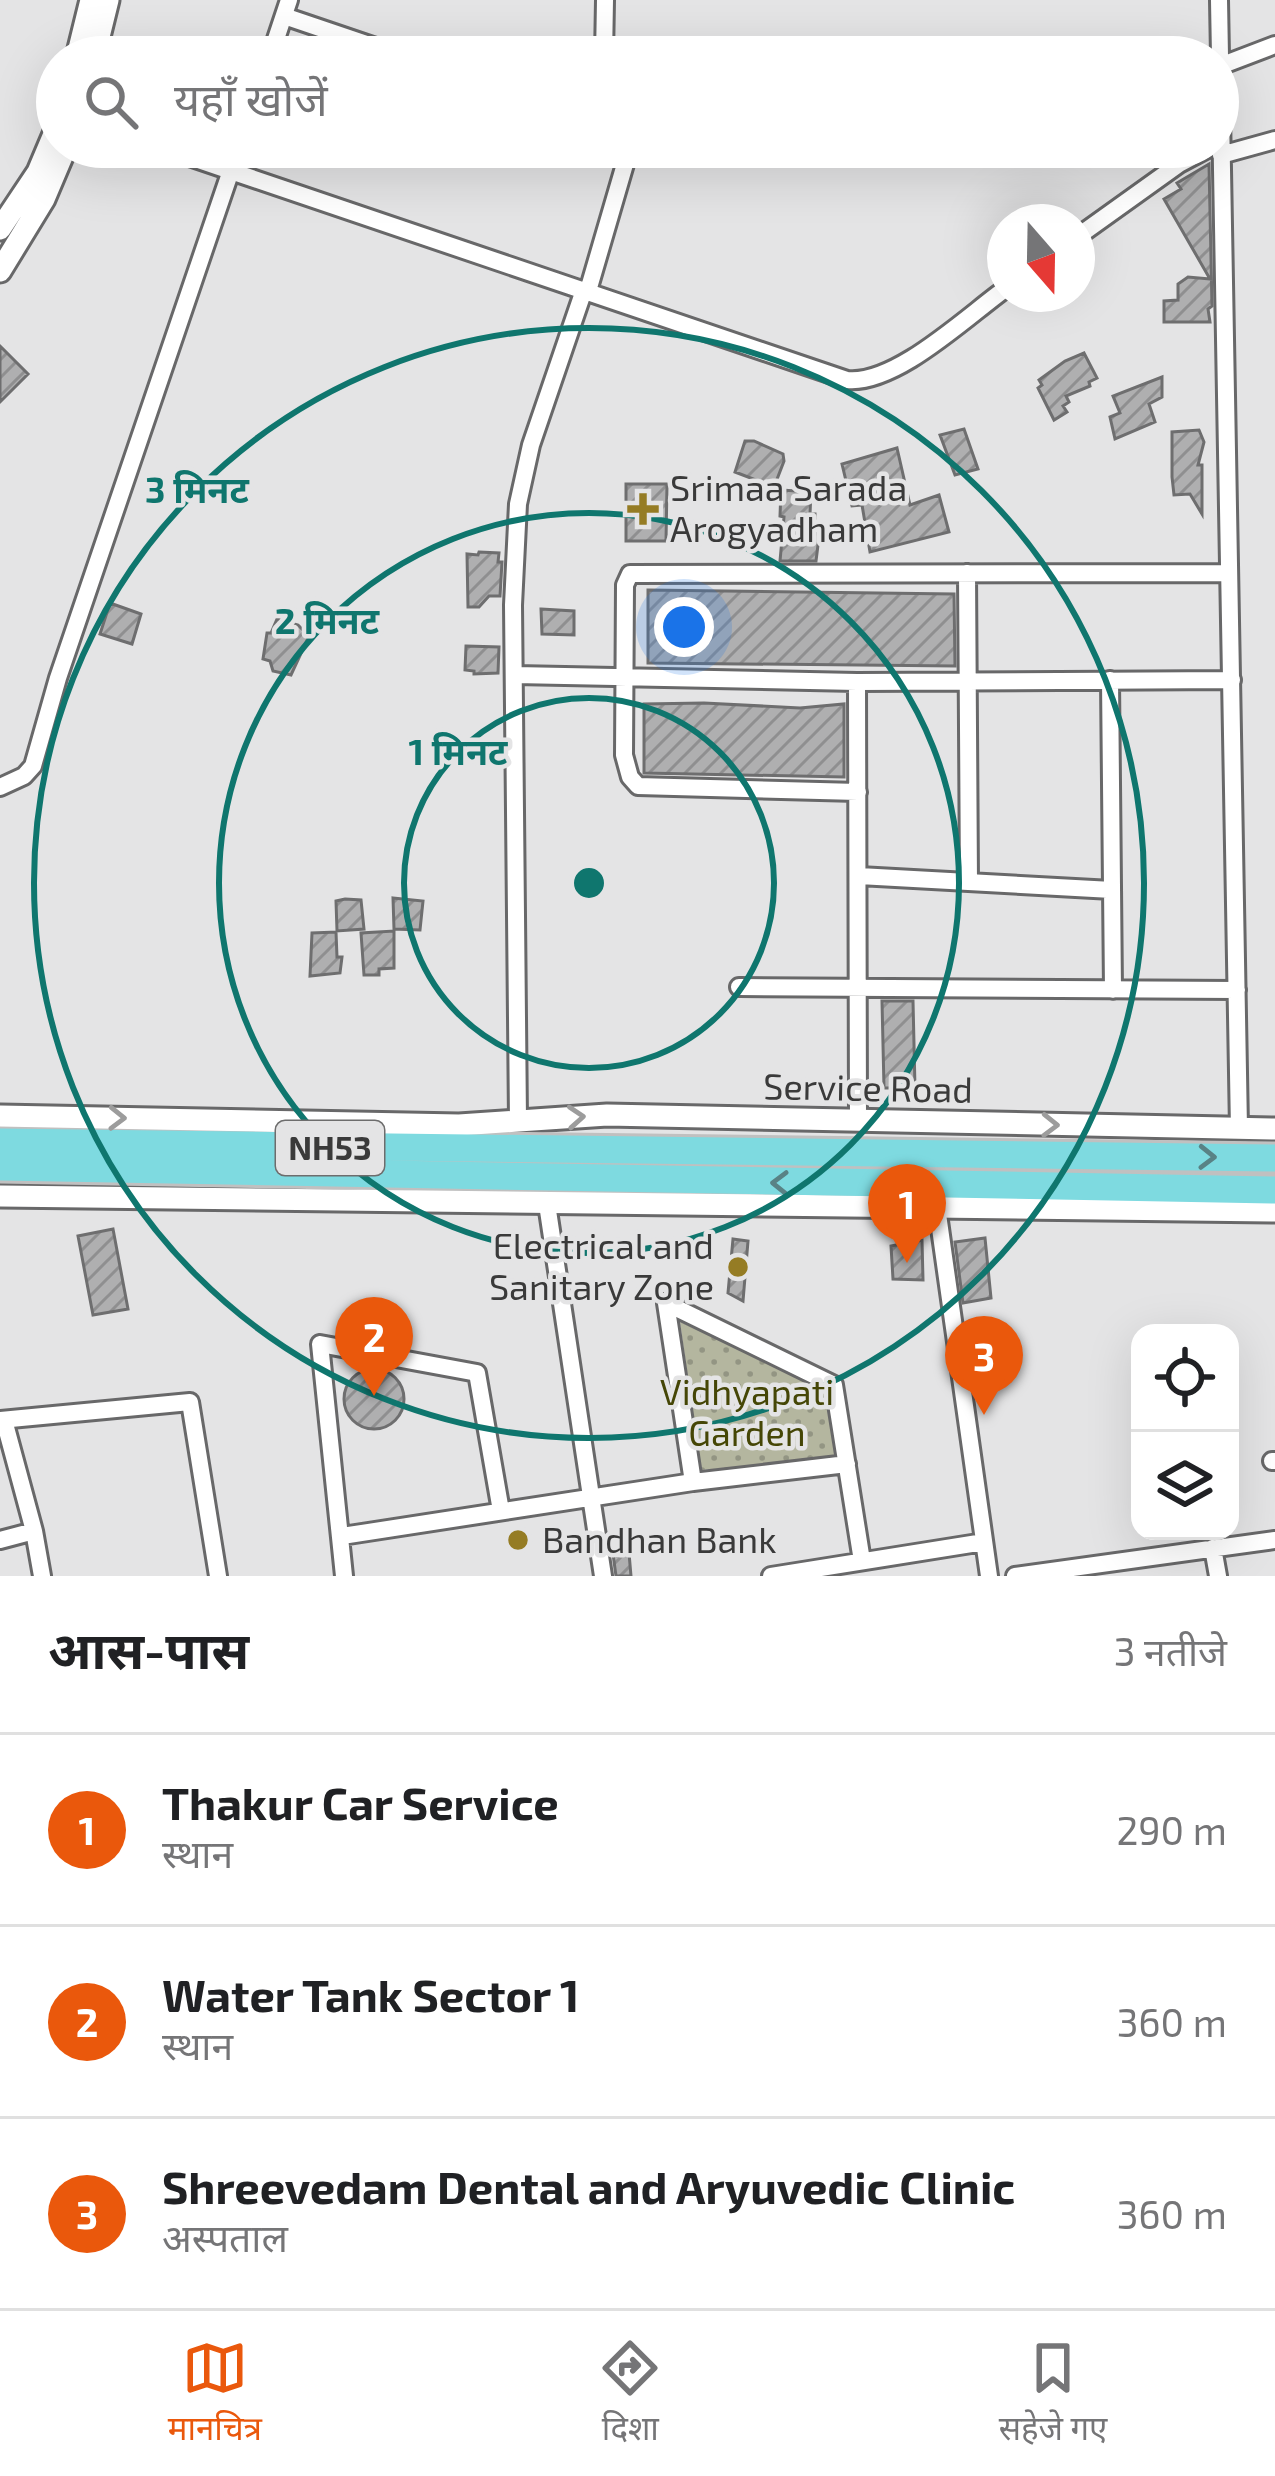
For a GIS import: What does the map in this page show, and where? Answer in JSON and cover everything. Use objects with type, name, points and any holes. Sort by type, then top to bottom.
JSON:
[{"type":"highway","name":"NH53","points":[[0,1167],[199,1158],[460,1137],[1275,1158]]},
{"type":"highway","name":"NH53","points":[[0,1142],[199,1158],[401,1190],[1275,1190]]},
{"type":"street","points":[[82,36],[91,0]]},
{"type":"street","points":[[99,36],[108,0]]},
{"type":"street","points":[[604,36],[605,0]]},
{"type":"street","points":[[1219,0],[1220,36]]},
{"type":"street","points":[[287,8],[354,36]]},
{"type":"street","points":[[1239,59],[1275,45]]},
{"type":"street","points":[[1239,144],[1275,140]]},
{"type":"street","points":[[0,229],[40,168]]},
{"type":"street","points":[[0,271],[44,199],[57,168]]},
{"type":"street","points":[[219,168],[847,380],[865,382],[891,371],[987,302]]},
{"type":"street","points":[[0,787],[24,776],[33,766],[58,678],[231,168]]},
{"type":"street","points":[[518,1121],[513,605],[518,504],[531,445],[624,168]]},
{"type":"street","points":[[1095,224],[1173,168]]},
{"type":"street","points":[[1219,168],[1239,1129]]},
{"type":"street","points":[[858,792],[650,790],[638,786],[624,755],[626,585],[630,574],[1229,573]]},
{"type":"street","points":[[967,574],[969,882]]},
{"type":"street","points":[[515,675],[857,682],[1232,680]]},
{"type":"street","points":[[1110,680],[1113,990]]},
{"type":"street","points":[[857,682],[858,1121]]},
{"type":"street","points":[[859,876],[1112,890]]},
{"type":"street","points":[[740,987],[1237,990]]},
{"type":"street","name":"Service Road","points":[[0,1116],[460,1137],[518,1121],[608,1115],[1275,1129]]},
{"type":"street","points":[[0,1196],[401,1190],[548,1204],[1275,1211]]},
{"type":"street","points":[[548,1204],[603,1576]]},
{"type":"street","points":[[937,1208],[989,1576]]},
{"type":"street","points":[[692,1482],[666,1303],[834,1385],[862,1561]]},
{"type":"street","points":[[344,1576],[320,1344],[477,1373],[501,1511]]},
{"type":"street","points":[[42,1576],[2,1420],[190,1402],[218,1576]]},
{"type":"street","points":[[342,1536],[692,1482],[847,1464]]},
{"type":"street","points":[[0,1540],[34,1531]]},
{"type":"street","points":[[1015,1576],[1275,1540]]},
{"type":"street","points":[[771,1576],[984,1542]]},
{"type":"street","points":[[1213,1548],[1218,1576]]},
{"type":"green space","name":"Vidhyapati Garden","points":[[680,1322],[831,1389],[842,1460],[701,1470]]},
{"type":"building","points":[[1209,168],[1212,306],[1210,322],[1164,322],[1164,301],[1178,300],[1178,284],[1188,277],[1210,279],[1164,199],[1181,189],[1177,183]]},
{"type":"building","points":[[0,346],[28,374],[0,402]]},
{"type":"building","points":[[1084,353],[1097,378],[1066,396],[1069,402],[1063,406],[1067,412],[1054,420],[1038,388],[1039,380]]},
{"type":"building","points":[[1162,377],[1162,397],[1149,404],[1155,422],[1115,439],[1110,417],[1120,413],[1113,396]]},
{"type":"building","points":[[964,429],[978,469],[955,475],[940,435]]},
{"type":"building","points":[[1199,430],[1204,442],[1198,465],[1202,465],[1202,514],[1190,494],[1174,495],[1172,477],[1172,432]]},
{"type":"building","points":[[745,441],[783,454],[774,487],[735,472]]},
{"type":"building","points":[[897,448],[910,505],[939,495],[949,532],[870,552],[862,505],[852,506],[842,464]]},
{"type":"building","points":[[626,484],[667,484],[666,541],[626,541]]},
{"type":"building","points":[[781,490],[811,492],[810,514],[815,514],[815,529],[820,529],[816,561],[780,561]]},
{"type":"building","points":[[499,553],[500,596],[468,607],[467,554]]},
{"type":"building","points":[[648,590],[954,594],[955,666],[648,663]]},
{"type":"building","points":[[110,603],[141,614],[132,644],[100,634]]},
{"type":"building","points":[[541,609],[574,611],[574,635],[542,634]]},
{"type":"building","points":[[277,619],[298,625],[309,636],[291,675],[273,671],[270,661],[263,659],[267,633]]},
{"type":"building","points":[[466,646],[499,647],[498,673],[465,670]]},
{"type":"building","points":[[644,704],[800,708],[844,704],[844,777],[644,773]]},
{"type":"building","points":[[393,898],[423,901],[420,930],[394,929]]},
{"type":"building","points":[[361,900],[364,929],[337,931],[336,901]]},
{"type":"building","points":[[394,931],[394,968],[364,975],[361,933]]},
{"type":"building","points":[[336,932],[340,973],[310,976],[312,933]]},
{"type":"building","points":[[882,1001],[913,1001],[915,1088],[884,1088]]},
{"type":"building","points":[[113,1229],[128,1309],[93,1315],[78,1236]]},
{"type":"building","points":[[985,1238],[991,1298],[963,1303],[955,1242]]},
{"type":"building","name":"Electrical and Sanitary Zone","points":[[733,1239],[748,1241],[743,1301],[728,1293]]},
{"type":"building","points":[[922,1240],[923,1280],[893,1279],[891,1246]]},
{"type":"building","points":[[374,1369],[395,1378],[404,1399],[395,1420],[374,1429],[353,1420],[344,1399],[353,1378]]},
{"type":"building","points":[[629,1553],[631,1576],[616,1576],[613,1554]]},
{"type":"place","name":"Srimaa Sarada Arogyadham","points":[[643,509]]},
{"type":"place","name":"Thakur Car Service","points":[[907,1263]]},
{"type":"place","name":"Electrical and Sanitary Zone","points":[[738,1267]]},
{"type":"place","name":"Water Tank Sector 1","points":[[374,1396]]},
{"type":"place","name":"Shreevedam Dental and Aryuvedic Clinic","points":[[984,1415]]},
{"type":"place","name":"Bandhan Bank","points":[[518,1540]]}]
